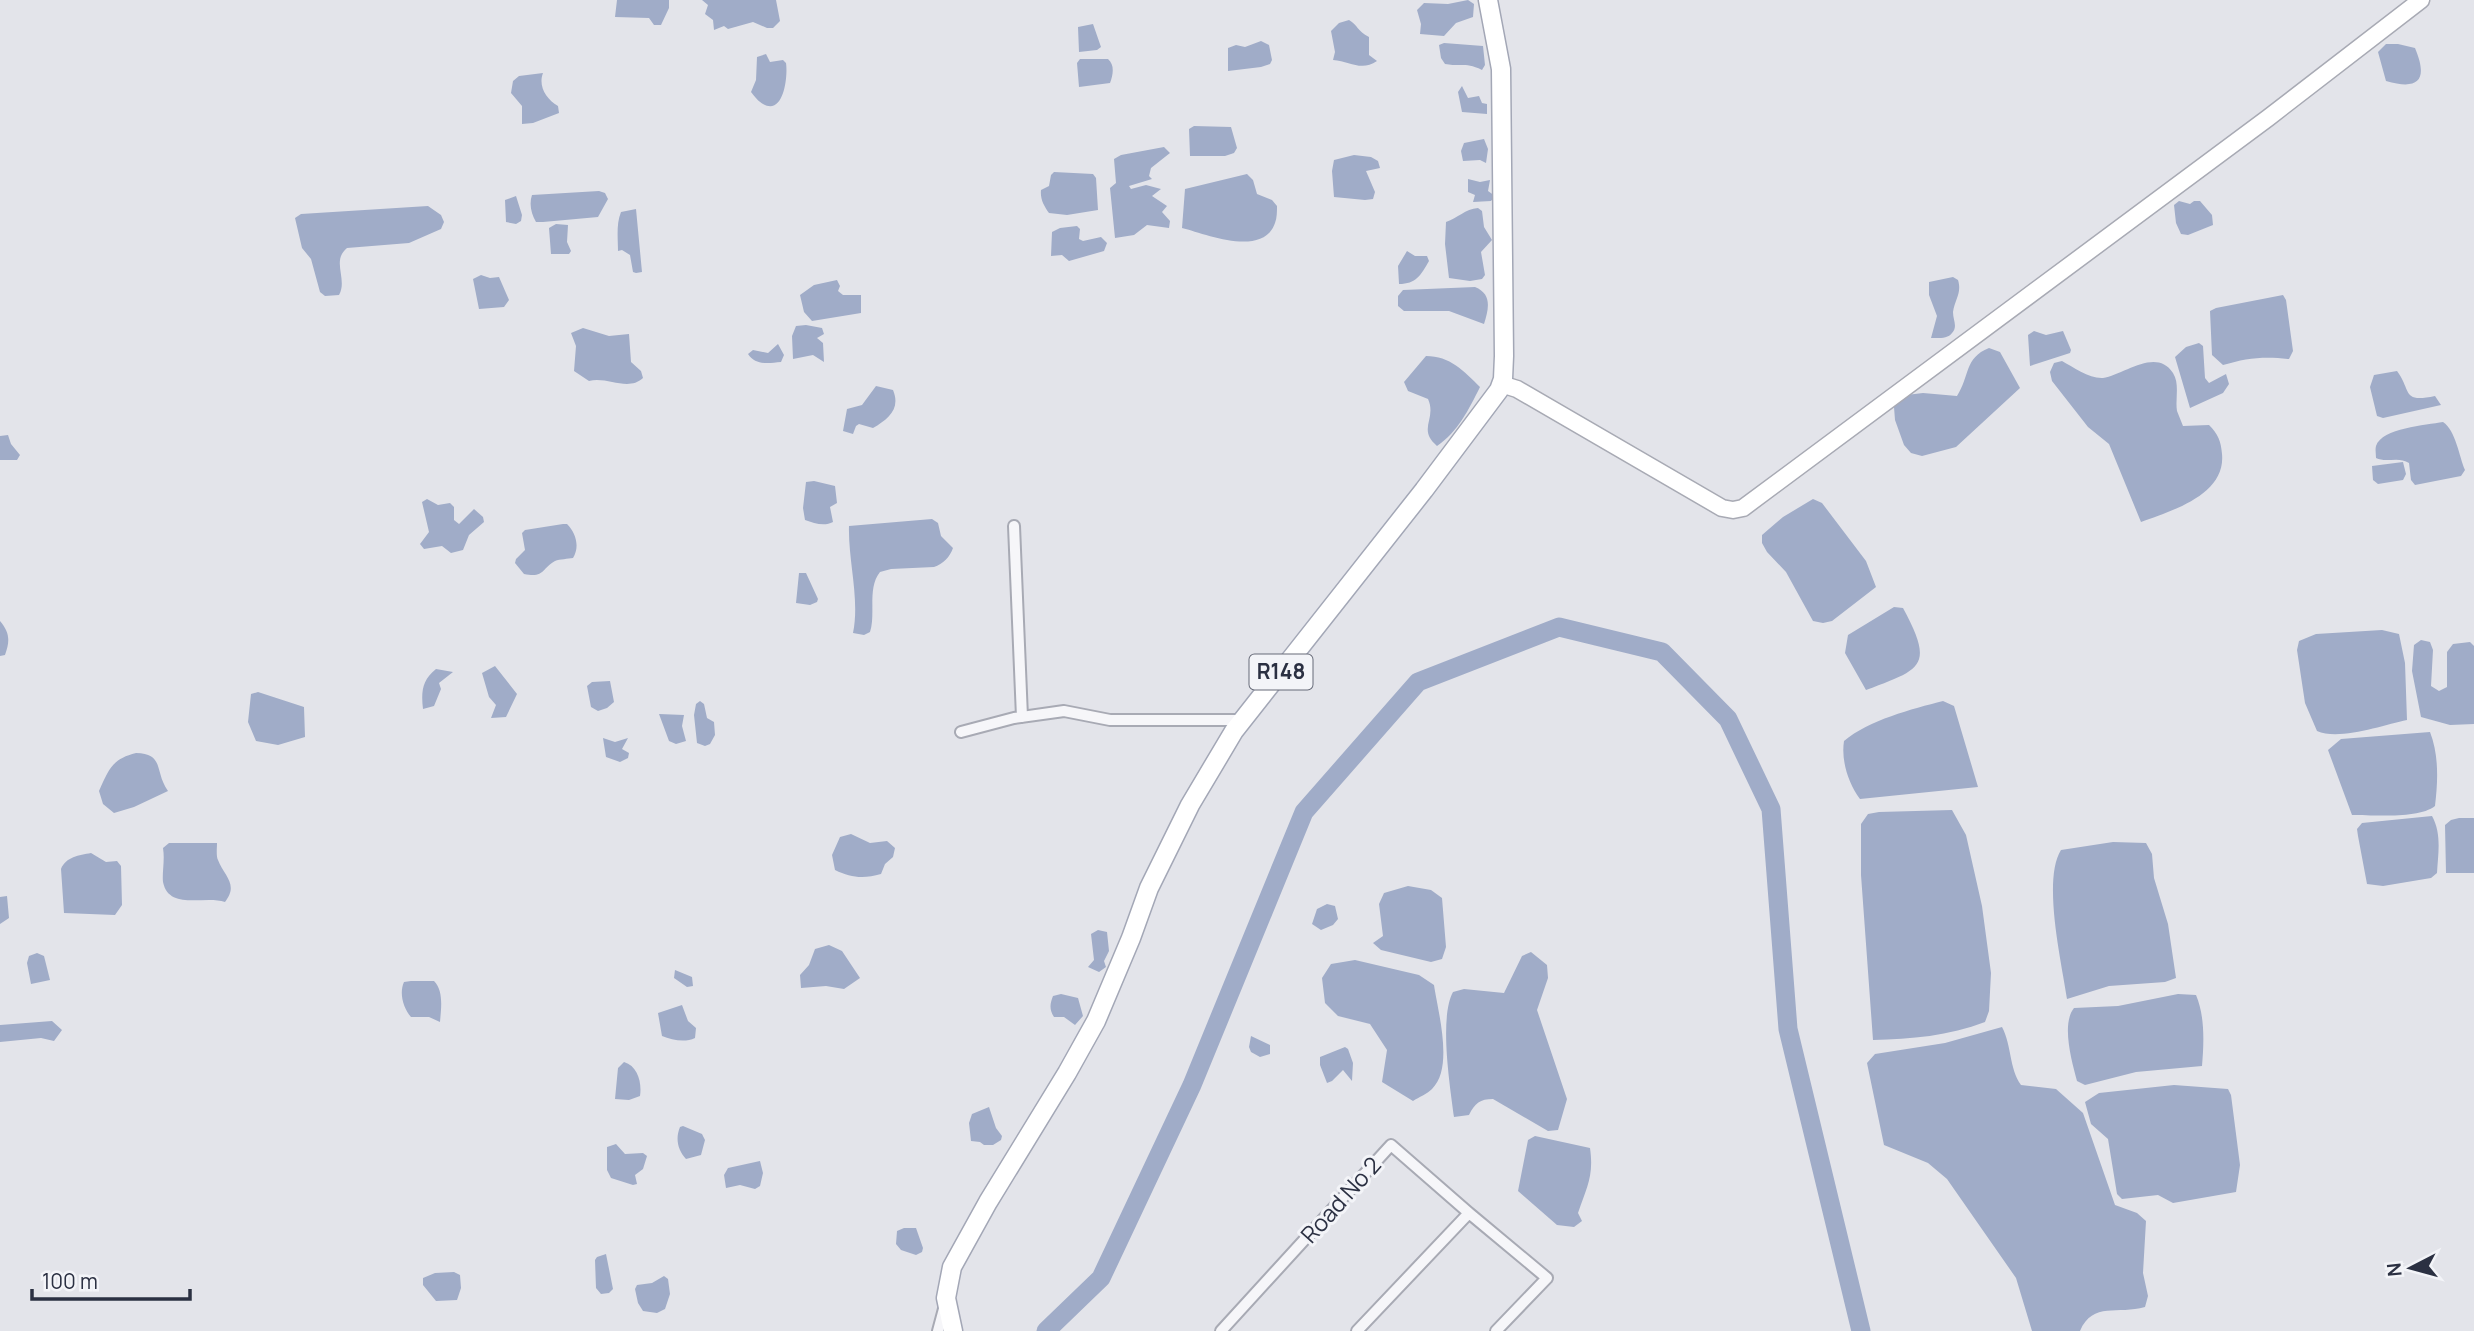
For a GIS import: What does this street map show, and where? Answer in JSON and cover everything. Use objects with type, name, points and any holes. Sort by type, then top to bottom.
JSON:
[{"type":"main road","name":"R148","points":[[953,1331],[946,1298],[952,1266],[1096,1021],[1149,888],[1190,805],[1243,720],[1432,480],[1492,401],[1501,384],[1504,356],[1501,69],[1488,0]]},
{"type":"main road","points":[[1501,384],[1517,389],[1722,508],[1743,508],[2257,126],[2421,0]]},
{"type":"street","points":[[1014,526],[1022,717]]},
{"type":"street","points":[[961,732],[1022,717],[1063,711],[1110,720],[1243,720]]},
{"type":"street","name":"Road No 2","points":[[1220,1331],[1391,1145],[1469,1213]]},
{"type":"street","points":[[1357,1331],[1469,1213],[1547,1278],[1496,1331]]},
{"type":"street","points":[[939,1331],[946,1298]]},
{"type":"water","points":[[617,0],[669,0],[669,8],[661,25],[654,25],[649,18],[615,17]]},
{"type":"water","points":[[702,0],[776,0],[780,21],[773,28],[753,22],[714,30],[713,20],[705,14],[708,5]]},
{"type":"water","points":[[1468,0],[1474,4],[1473,17],[1456,23],[1444,36],[1420,34],[1421,24],[1417,10],[1424,3],[1448,4]]},
{"type":"water","points":[[1349,20],[1369,37],[1369,55],[1377,61],[1361,66],[1333,60],[1335,52],[1331,31],[1339,23]]},
{"type":"water","points":[[1093,24],[1101,47],[1079,52],[1078,27]]},
{"type":"water","points":[[1261,41],[1269,45],[1272,60],[1270,64],[1228,71],[1228,48],[1236,45],[1245,47]]},
{"type":"water","points":[[1444,43],[1483,46],[1485,65],[1482,70],[1467,65],[1445,64],[1439,45]]},
{"type":"water","points":[[2386,44],[2415,48],[2421,68],[2418,80],[2407,84],[2386,81],[2378,52]]},
{"type":"water","points":[[766,54],[770,62],[783,60],[786,63],[783,93],[776,104],[770,106],[761,103],[751,92],[756,80],[757,57]]},
{"type":"water","points":[[1080,59],[1108,59],[1113,73],[1110,83],[1079,87],[1077,63]]},
{"type":"water","points":[[543,73],[544,92],[558,106],[559,113],[533,123],[522,124],[522,106],[511,93],[513,81],[519,76]]},
{"type":"water","points":[[1462,86],[1468,98],[1479,96],[1482,103],[1487,104],[1487,114],[1462,112],[1458,92]]},
{"type":"water","points":[[1194,126],[1231,127],[1237,148],[1234,153],[1225,156],[1190,156],[1189,129]]},
{"type":"water","points":[[1484,139],[1488,149],[1486,163],[1480,160],[1463,161],[1461,151],[1464,143]]},
{"type":"water","points":[[1164,147],[1170,153],[1151,168],[1149,176],[1152,179],[1129,186],[1131,189],[1146,185],[1161,189],[1152,196],[1167,206],[1162,212],[1170,221],[1169,228],[1147,225],[1134,235],[1115,238],[1110,188],[1116,183],[1114,159],[1121,155]]},
{"type":"water","points":[[1354,155],[1371,157],[1378,161],[1380,168],[1366,171],[1375,192],[1373,199],[1334,197],[1334,160]]},
{"type":"water","points":[[1054,172],[1093,174],[1096,178],[1098,210],[1067,215],[1049,213],[1041,190],[1049,186]]},
{"type":"water","points":[[1247,174],[1253,180],[1257,194],[1272,200],[1277,206],[1276,221],[1269,234],[1247,242],[1182,228],[1185,189]]},
{"type":"water","points":[[1468,179],[1480,182],[1490,180],[1488,191],[1495,196],[1491,201],[1473,202],[1475,195],[1468,192]]},
{"type":"water","points":[[599,191],[605,193],[608,199],[598,217],[536,222],[533,215],[532,195]]},
{"type":"water","points":[[516,196],[522,215],[521,221],[516,224],[506,222],[505,200]]},
{"type":"water","points":[[2179,201],[2190,204],[2200,201],[2212,215],[2213,225],[2188,235],[2181,234],[2176,223],[2174,205]]},
{"type":"water","points":[[428,206],[441,215],[444,222],[441,229],[409,243],[347,248],[340,259],[342,283],[339,295],[325,296],[320,292],[311,259],[302,248],[295,218],[301,214]]},
{"type":"water","points":[[1478,208],[1482,211],[1484,227],[1492,240],[1481,252],[1485,275],[1482,279],[1470,281],[1449,278],[1445,244],[1446,222]]},
{"type":"water","points":[[636,209],[642,272],[636,273],[633,272],[630,255],[622,250],[618,251],[618,221],[621,212]]},
{"type":"water","points":[[556,224],[568,225],[567,242],[571,251],[569,254],[551,254],[549,228]]},
{"type":"water","points":[[1077,226],[1080,229],[1079,239],[1083,241],[1101,237],[1107,243],[1104,251],[1069,261],[1062,255],[1051,256],[1052,232]]},
{"type":"water","points":[[1407,251],[1415,256],[1427,256],[1429,261],[1417,278],[1399,284],[1398,266]]},
{"type":"water","points":[[481,275],[499,277],[509,300],[504,307],[479,309],[473,279]]},
{"type":"water","points":[[1953,277],[1958,280],[1959,289],[1953,312],[1955,328],[1948,336],[1931,338],[1937,316],[1929,295],[1929,282]]},
{"type":"water","points":[[837,280],[840,286],[838,291],[843,295],[861,295],[861,313],[812,321],[804,312],[800,295],[814,285]]},
{"type":"water","points":[[1475,287],[1484,293],[1488,302],[1484,324],[1449,311],[1404,311],[1398,306],[1398,296],[1403,290]]},
{"type":"water","points":[[2283,295],[2293,351],[2289,359],[2255,358],[2223,365],[2212,355],[2210,311]]},
{"type":"water","points":[[796,326],[822,328],[824,334],[817,338],[823,343],[824,362],[813,355],[793,359],[792,336]]},
{"type":"water","points":[[583,328],[609,336],[629,334],[631,362],[641,371],[643,378],[631,384],[589,381],[574,371],[576,346],[571,333]]},
{"type":"water","points":[[2034,331],[2046,335],[2063,331],[2070,353],[2030,366],[2028,335]]},
{"type":"water","points":[[2199,343],[2203,346],[2205,378],[2209,383],[2226,374],[2229,384],[2223,393],[2190,408],[2175,357],[2186,347]]},
{"type":"water","points":[[778,344],[784,355],[781,362],[759,362],[748,354],[753,350],[768,353]]},
{"type":"water","points":[[1989,348],[2000,352],[2020,388],[1956,447],[1922,456],[1911,453],[1904,445],[1895,420],[1894,407],[1898,396],[1923,393],[1957,396],[1971,362]]},
{"type":"water","points":[[1426,356],[1449,362],[1480,387],[1457,427],[1437,446],[1428,434],[1428,399],[1408,391],[1404,382]]},
{"type":"water","points":[[2062,361],[2098,378],[2149,362],[2166,366],[2175,377],[2177,411],[2183,426],[2209,425],[2221,445],[2221,468],[2206,491],[2181,506],[2141,522],[2109,444],[2088,427],[2052,381],[2050,372],[2054,363]]},
{"type":"water","points":[[2397,371],[2409,394],[2417,398],[2435,396],[2441,405],[2383,418],[2377,416],[2370,387],[2374,375]]},
{"type":"water","points":[[876,386],[893,390],[895,403],[892,413],[873,428],[859,424],[853,434],[843,431],[847,409],[862,405]]},
{"type":"water","points":[[2443,422],[2457,444],[2465,470],[2461,476],[2415,485],[2411,480],[2409,463],[2376,458],[2376,446],[2387,435],[2405,428]]},
{"type":"water","points":[[8,435],[20,455],[17,460],[0,460],[0,436]]},
{"type":"water","points":[[2403,462],[2406,474],[2403,480],[2378,484],[2373,480],[2372,466]]},
{"type":"water","points":[[806,482],[835,486],[837,503],[830,507],[833,522],[819,524],[805,520],[803,508]]},
{"type":"water","points":[[427,499],[438,505],[450,503],[454,507],[454,520],[459,524],[474,509],[483,517],[484,522],[469,535],[463,550],[451,553],[442,546],[424,549],[420,544],[429,532],[422,502]]},
{"type":"water","points":[[1813,499],[1822,503],[1866,561],[1876,587],[1832,621],[1823,623],[1813,621],[1786,572],[1762,543],[1762,535],[1783,517]]},
{"type":"water","points":[[932,519],[938,523],[941,536],[953,548],[950,554],[934,567],[880,572],[874,586],[870,632],[864,635],[853,633],[855,593],[849,526]]},
{"type":"water","points":[[567,524],[575,536],[577,545],[573,558],[555,561],[536,575],[524,574],[515,563],[525,550],[522,533],[525,530]]},
{"type":"water","points":[[799,573],[806,573],[817,602],[810,605],[796,603]]},
{"type":"water","points":[[1894,607],[1903,608],[1913,628],[1920,654],[1917,663],[1899,677],[1866,690],[1845,653],[1848,635]]},
{"type":"water","points":[[0,621],[6,629],[8,641],[5,655],[0,656]]},
{"type":"water","points":[[2382,630],[2399,634],[2405,663],[2407,720],[2349,733],[2326,734],[2317,731],[2305,703],[2297,650],[2299,641],[2316,634]]},
{"type":"water","points":[[2421,640],[2430,642],[2433,650],[2431,686],[2439,691],[2447,687],[2447,652],[2453,644],[2470,642],[2474,646],[2474,724],[2450,725],[2421,717],[2412,671],[2414,645]]},
{"type":"water","points":[[495,666],[517,694],[506,717],[491,718],[496,705],[489,697],[482,673]]},
{"type":"water","points":[[436,669],[453,672],[439,683],[441,689],[434,706],[423,709],[424,687]]},
{"type":"water","points":[[610,681],[614,702],[598,711],[591,707],[587,686],[592,682]]},
{"type":"water","points":[[258,692],[304,707],[305,737],[278,745],[256,741],[248,722],[251,694]]},
{"type":"water","points":[[700,701],[704,704],[707,718],[714,722],[715,735],[710,744],[705,746],[697,743],[694,715],[696,704]]},
{"type":"water","points":[[1943,701],[1954,706],[1978,787],[1860,799],[1846,771],[1844,741],[1878,721]]},
{"type":"water","points":[[659,714],[684,715],[682,726],[686,741],[676,744],[669,741]]},
{"type":"water","points":[[2430,732],[2437,768],[2435,806],[2407,815],[2352,815],[2328,750],[2341,739]]},
{"type":"water","points":[[603,738],[615,742],[628,738],[622,749],[629,753],[628,758],[620,762],[606,757]]},
{"type":"water","points":[[136,753],[145,754],[155,760],[168,791],[114,813],[103,804],[99,791],[112,766],[121,758]]},
{"type":"water","points":[[1952,810],[1966,835],[1982,906],[1991,973],[1989,1011],[1985,1022],[1958,1031],[1916,1038],[1873,1040],[1861,875],[1861,824],[1868,814],[1879,812]]},
{"type":"water","points":[[2432,816],[2438,837],[2437,873],[2431,878],[2383,886],[2367,884],[2357,829],[2362,823]]},
{"type":"water","points":[[2459,818],[2474,818],[2474,873],[2446,873],[2445,825]]},
{"type":"water","points":[[851,834],[870,843],[887,841],[895,848],[893,857],[885,864],[881,874],[858,877],[835,870],[832,855],[840,837]]},
{"type":"water","points":[[2113,842],[2146,843],[2152,854],[2154,878],[2168,924],[2176,978],[2165,982],[2109,986],[2067,999],[2053,901],[2056,864],[2061,850]]},
{"type":"water","points":[[169,843],[217,843],[217,858],[231,885],[225,902],[180,899],[167,891],[163,882],[163,848]]},
{"type":"water","points":[[91,853],[106,862],[117,861],[121,866],[122,905],[115,915],[64,913],[61,869],[70,859]]},
{"type":"water","points":[[1408,886],[1431,890],[1442,898],[1446,947],[1442,959],[1431,962],[1381,950],[1373,943],[1383,936],[1379,904],[1384,893]]},
{"type":"water","points":[[7,896],[9,918],[0,924],[0,897]]},
{"type":"water","points":[[1327,904],[1335,906],[1338,919],[1333,925],[1321,930],[1312,924],[1317,909]]},
{"type":"water","points":[[1098,930],[1107,932],[1109,951],[1104,961],[1106,967],[1099,972],[1088,967],[1094,960],[1091,934]]},
{"type":"water","points":[[829,945],[842,951],[860,978],[844,989],[826,986],[801,988],[800,975],[809,965],[815,949]]},
{"type":"water","points":[[1531,952],[1547,965],[1548,978],[1537,1010],[1567,1099],[1558,1130],[1548,1131],[1493,1099],[1478,1102],[1469,1115],[1454,1117],[1446,1035],[1453,992],[1464,989],[1504,993],[1522,956]]},
{"type":"water","points":[[37,953],[44,956],[50,980],[31,984],[27,963],[29,956]]},
{"type":"water","points":[[1355,960],[1419,975],[1434,985],[1443,1039],[1442,1068],[1439,1080],[1432,1089],[1413,1101],[1382,1082],[1387,1050],[1370,1024],[1338,1016],[1325,1003],[1322,978],[1331,964]]},
{"type":"water","points":[[675,970],[692,977],[693,986],[687,987],[674,978]]},
{"type":"water","points":[[434,981],[437,985],[441,1000],[440,1022],[429,1017],[411,1017],[408,1013],[402,991],[404,982]]},
{"type":"water","points":[[1061,994],[1078,998],[1083,1016],[1075,1025],[1064,1017],[1054,1017],[1052,1014],[1050,1006],[1053,996]]},
{"type":"water","points":[[2178,994],[2196,995],[2199,1003],[2203,1030],[2202,1066],[2136,1072],[2085,1085],[2077,1081],[2068,1033],[2068,1023],[2074,1008],[2118,1006]]},
{"type":"water","points":[[682,1005],[688,1021],[696,1028],[695,1038],[678,1040],[662,1036],[658,1013]]},
{"type":"water","points":[[52,1021],[62,1030],[54,1041],[41,1038],[0,1042],[0,1025]]},
{"type":"water","points":[[2002,1027],[2014,1071],[2021,1085],[2056,1089],[2083,1113],[2115,1205],[2137,1213],[2146,1221],[2143,1273],[2148,1296],[2145,1307],[2099,1312],[2085,1322],[2080,1331],[2032,1331],[2016,1278],[1947,1179],[1928,1163],[1884,1145],[1867,1063],[1875,1054],[1945,1043]]},
{"type":"water","points":[[1251,1036],[1270,1045],[1270,1054],[1260,1057],[1251,1052]]},
{"type":"water","points":[[1345,1047],[1353,1063],[1352,1081],[1343,1070],[1327,1083],[1320,1057]]},
{"type":"water","points":[[624,1062],[636,1071],[640,1086],[640,1096],[629,1100],[615,1099],[618,1068]]},
{"type":"water","points":[[2174,1085],[2228,1089],[2240,1165],[2236,1192],[2173,1203],[2158,1195],[2122,1199],[2117,1194],[2108,1139],[2091,1124],[2085,1102],[2099,1093]]},
{"type":"water","points":[[989,1107],[996,1128],[1002,1136],[1001,1140],[993,1145],[971,1141],[969,1123],[972,1114]]},
{"type":"water","points":[[683,1126],[702,1134],[705,1140],[701,1155],[686,1159],[683,1156],[679,1148],[678,1131]]},
{"type":"water","points":[[1535,1136],[1590,1148],[1590,1174],[1578,1213],[1582,1221],[1574,1227],[1557,1225],[1518,1191],[1528,1140]]},
{"type":"water","points":[[616,1144],[625,1154],[643,1153],[647,1156],[643,1169],[635,1175],[637,1184],[611,1178],[607,1170],[607,1147]]},
{"type":"water","points":[[760,1161],[763,1173],[760,1186],[755,1189],[740,1185],[726,1188],[724,1175],[728,1168]]},
{"type":"water","points":[[916,1228],[922,1252],[916,1255],[901,1250],[896,1244],[897,1231]]},
{"type":"water","points":[[606,1254],[613,1289],[609,1293],[601,1294],[596,1288],[595,1260]]},
{"type":"water","points":[[454,1272],[460,1275],[461,1288],[457,1300],[436,1301],[423,1285],[423,1278],[435,1273]]},
{"type":"water","points":[[664,1276],[668,1279],[670,1294],[665,1309],[657,1313],[643,1311],[638,1303],[635,1289],[637,1285],[652,1283]]},
{"type":"waterway","points":[[1046,1331],[1101,1278],[1192,1085],[1304,812],[1418,682],[1559,627],[1662,652],[1728,719],[1771,809],[1788,1029],[1861,1331]]}]
